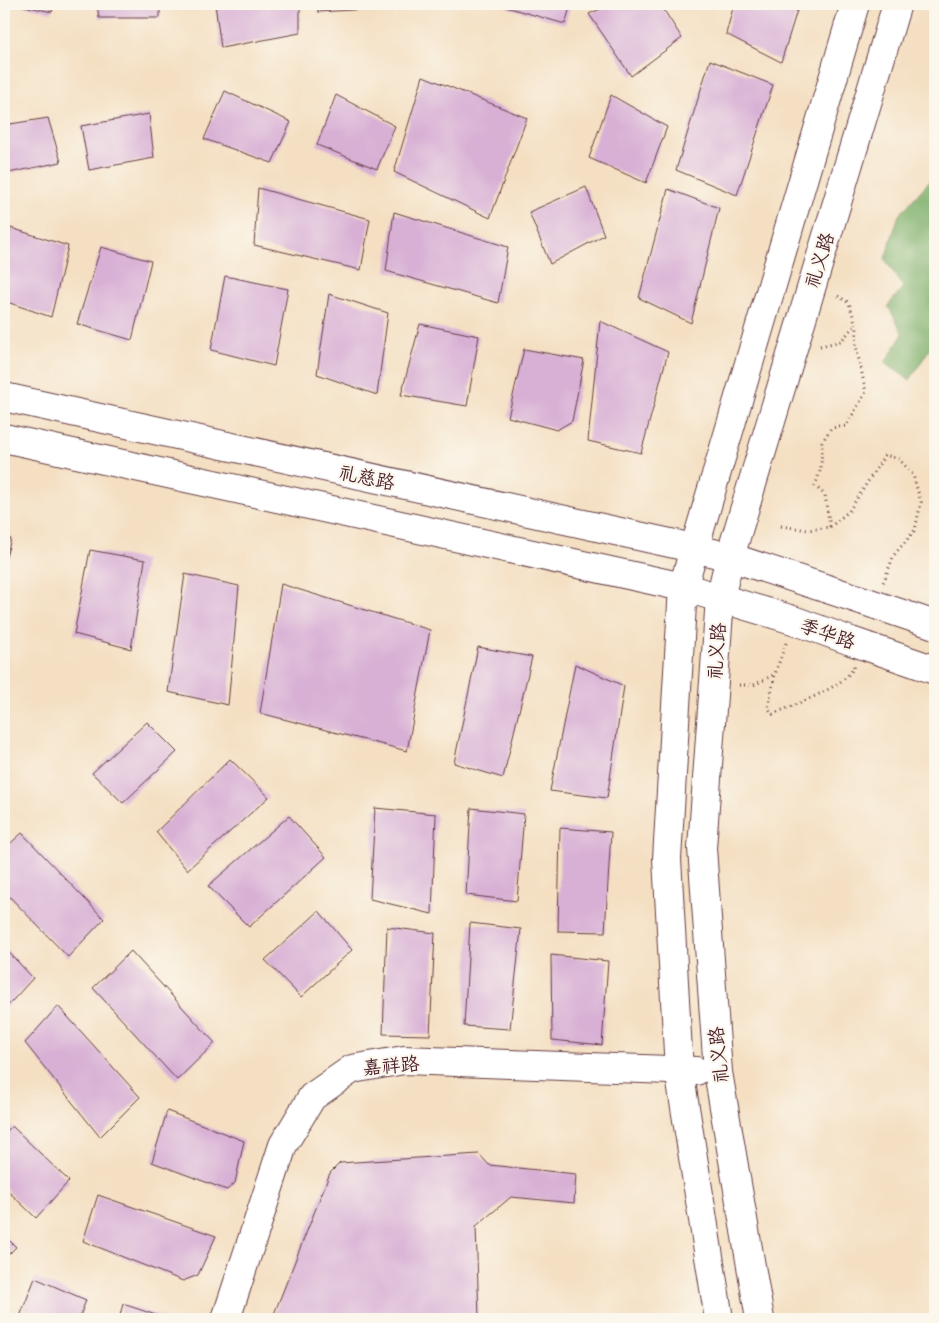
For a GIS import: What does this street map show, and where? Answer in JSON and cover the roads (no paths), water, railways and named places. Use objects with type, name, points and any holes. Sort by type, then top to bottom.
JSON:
[{"type":"main road","name":"礼义路","points":[[719,1319],[679,1070],[667,859],[683,587],[855,4]]},
{"type":"main road","name":"礼义路","points":[[760,1319],[718,1072],[702,848],[720,598],[730,557],[896,4]]},
{"type":"main road","name":"礼慈路","points":[[4,398],[730,557]]},
{"type":"main road","points":[[4,438],[683,587],[720,598]]},
{"type":"main road","points":[[730,557],[935,625]]},
{"type":"main road","name":"季华路","points":[[720,598],[793,620],[935,670]]},
{"type":"main road","name":"嘉祥路","points":[[226,1319],[283,1145],[312,1097],[352,1069],[404,1060],[718,1072]]}]
